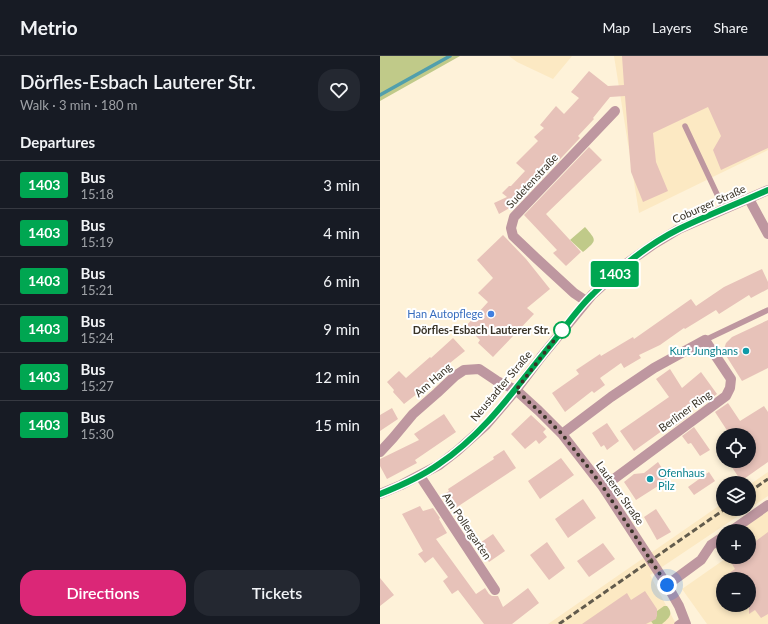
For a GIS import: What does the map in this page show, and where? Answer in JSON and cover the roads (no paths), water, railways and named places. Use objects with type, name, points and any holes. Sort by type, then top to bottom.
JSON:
[{"type":"street","name":"Sudetenstraße","points":[[586,301],[574,293],[513,236],[511,228],[514,218],[615,110]]},
{"type":"street","name":"Coburger Straße","points":[[586,301],[627,263],[654,244],[679,229],[768,190]]},
{"type":"street","points":[[749,199],[768,234]]},
{"type":"street","name":"Neustadter Straße","points":[[380,494],[420,476],[439,465],[486,425],[516,390],[586,301]]},
{"type":"street","points":[[562,434],[611,397],[654,368],[705,340]]},
{"type":"street","name":"Berliner Ring","points":[[603,487],[726,396],[730,388],[731,379],[705,340]]},
{"type":"street","name":"Am Hang","points":[[380,452],[413,414],[455,376],[464,370],[479,369],[497,381],[516,390]]},
{"type":"street","name":"Lauterer Straße","points":[[516,390],[562,434],[603,487],[667,585],[679,606],[683,622]]},
{"type":"street","name":"Am Pollergarten","points":[[420,476],[495,590]]},
{"type":"street","points":[[741,524],[768,505]]},
{"type":"street","points":[[667,585],[701,560],[711,545],[716,542]]},
{"type":"lane","points":[[685,126],[724,209]]},
{"type":"lane","points":[[705,340],[768,310]]},
{"type":"waterway","points":[[380,95],[450,56]]},
{"type":"railway","points":[[756,487],[768,479]]},
{"type":"railway","points":[[559,624],[716,515]]},
{"type":"place","name":"Han Autopflege","points":[[491,314]]},
{"type":"place","name":"Dörfles-Esbach Lauterer Str.","points":[[562,330]]},
{"type":"place","name":"Kurt Junghans","points":[[746,351]]},
{"type":"place","name":"Ofenhaus Pilz","points":[[650,479]]}]
